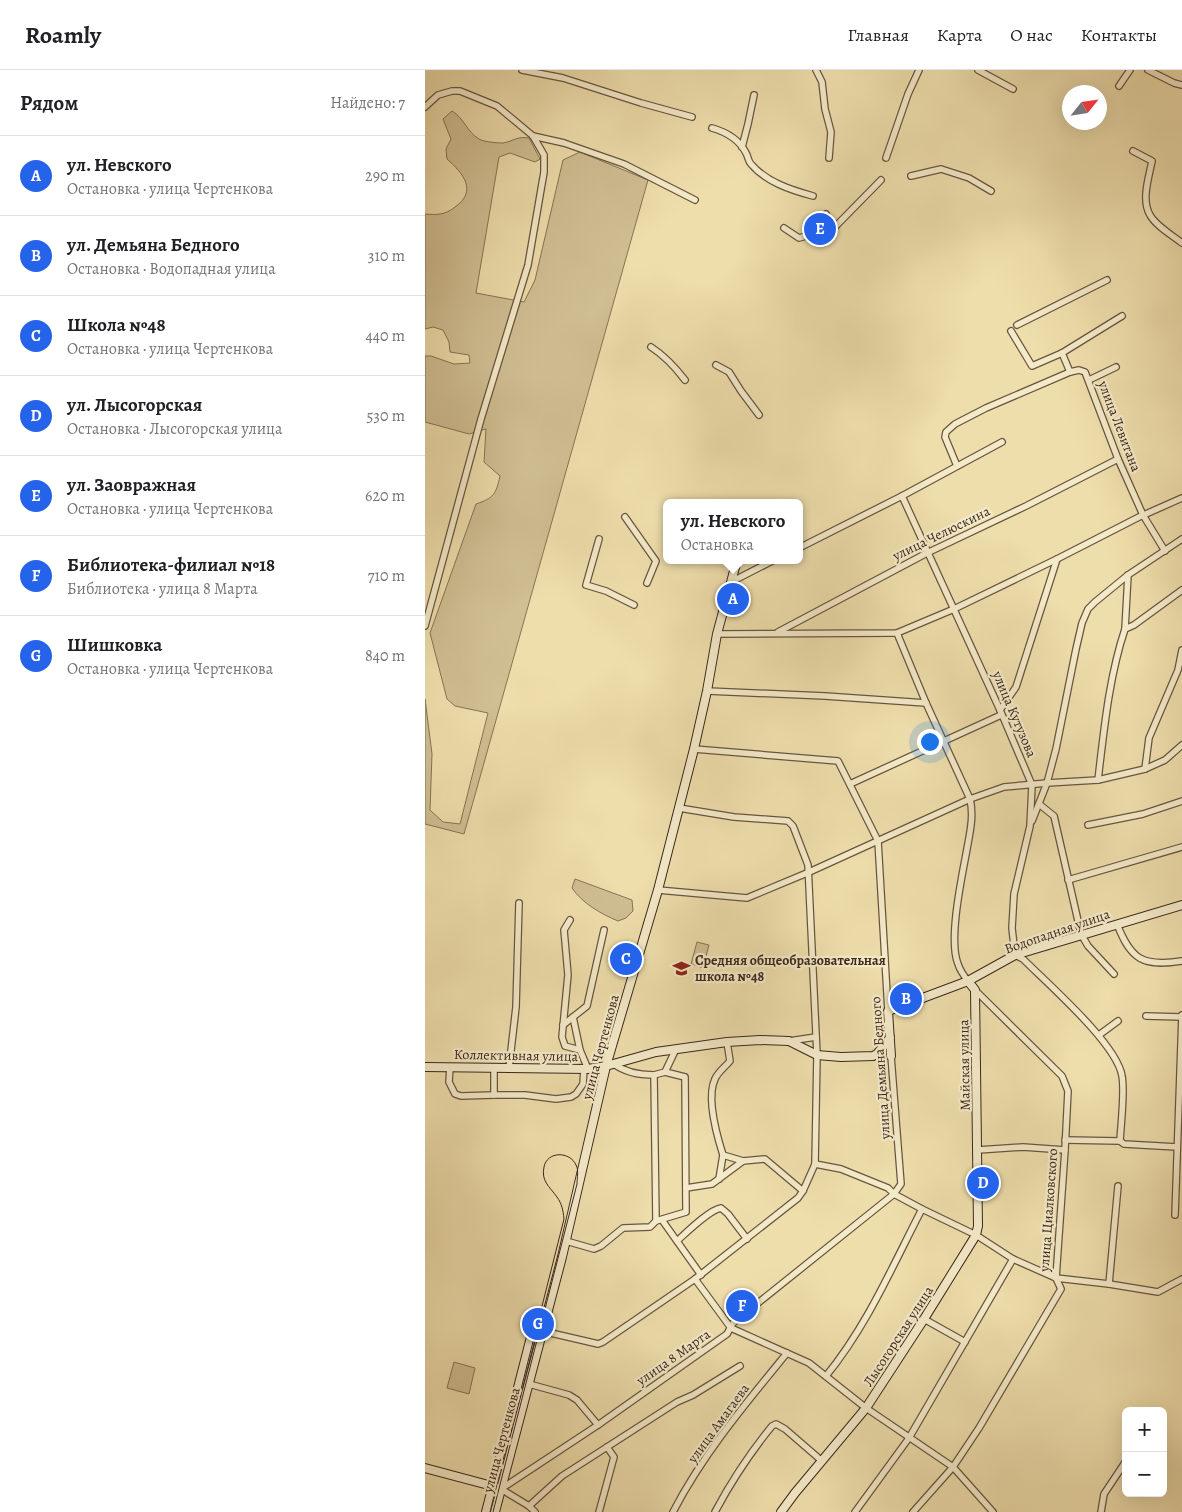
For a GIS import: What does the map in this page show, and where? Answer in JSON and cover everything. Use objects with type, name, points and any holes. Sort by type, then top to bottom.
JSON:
[{"type":"street","points":[[522,70],[563,78],[641,103],[692,116]]},
{"type":"street","points":[[563,78],[564,70]]},
{"type":"street","points":[[816,70],[822,82],[825,109],[831,132],[829,158]]},
{"type":"street","points":[[886,158],[907,94],[919,70]]},
{"type":"street","points":[[978,70],[1013,88]]},
{"type":"street","points":[[1119,86],[1130,70]]},
{"type":"street","points":[[1148,70],[1182,85]]},
{"type":"street","points":[[425,107],[434,98],[445,92],[460,91],[497,106],[533,136],[544,154],[544,172],[528,265],[481,419],[425,626]]},
{"type":"street","points":[[741,146],[754,95]]},
{"type":"street","points":[[712,128],[728,134],[741,146],[750,163],[764,175],[782,186],[813,196]]},
{"type":"street","points":[[533,136],[564,143],[624,164],[695,200]]},
{"type":"street","points":[[1133,151],[1152,161],[1146,196],[1149,214],[1153,220],[1182,243]]},
{"type":"street","points":[[911,176],[941,169],[969,178],[991,191]]},
{"type":"street","points":[[784,228],[799,238],[806,236],[826,214],[832,230],[881,180]]},
{"type":"street","points":[[1017,325],[1107,280]]},
{"type":"street","points":[[1011,331],[1032,366],[1062,353],[1122,316]]},
{"type":"street","points":[[651,347],[669,361],[685,380]]},
{"type":"street","points":[[957,466],[945,437],[946,432],[955,424],[1008,398],[1070,372],[1062,353]]},
{"type":"street","points":[[716,365],[729,372],[759,415]]},
{"type":"street","points":[[1089,380],[1116,367]]},
{"type":"street","name":"улица Левитана","points":[[1070,372],[1079,370],[1085,372],[1118,458],[1143,515],[1165,551]]},
{"type":"street","points":[[803,546],[902,496],[1002,442]]},
{"type":"street","name":"улица Челюскина","points":[[776,633],[927,553],[1026,506],[1118,458]]},
{"type":"street","name":"улица Кутузова","points":[[902,496],[1001,712],[1032,785],[1030,826],[1014,894],[1012,928],[1015,955]]},
{"type":"street","points":[[717,634],[897,633],[954,609],[1143,515],[1182,498]]},
{"type":"street","points":[[625,517],[656,561],[647,583]]},
{"type":"street","points":[[599,538],[585,585],[606,591],[634,605]]},
{"type":"street","points":[[1030,826],[1057,749],[1082,623],[1088,609],[1128,575],[1182,539]]},
{"type":"street","points":[[850,784],[945,741],[1001,712],[1016,687],[1057,559]]},
{"type":"street","name":"улица Чертенкова","points":[[495,1512],[610,1065],[694,750],[717,634],[736,564]]},
{"type":"street","points":[[731,582],[766,564]]},
{"type":"street","points":[[1098,780],[1118,650],[1125,629],[1128,575]]},
{"type":"street","points":[[1125,629],[1135,625],[1182,590]]},
{"type":"street","points":[[897,633],[926,703],[970,799],[972,808],[972,823],[958,897],[955,947],[957,964],[975,990]]},
{"type":"street","points":[[1145,770],[1149,738],[1178,670],[1182,650]]},
{"type":"street","points":[[707,691],[926,703]]},
{"type":"street","points":[[658,890],[747,898],[970,799],[1004,787],[1047,782],[1054,784],[1098,780],[1145,770],[1165,760],[1182,745]]},
{"type":"street","name":"улица Демьяна Бедного","points":[[694,750],[838,762],[878,841],[889,1038],[901,1184],[894,1194]]},
{"type":"street","points":[[1088,825],[1143,814],[1182,801]]},
{"type":"street","points":[[1039,804],[1053,816],[1081,934],[1114,974]]},
{"type":"street","points":[[542,1331],[598,1344],[701,1275],[798,1198],[815,1164],[817,1054],[808,865],[793,826],[788,821],[734,817],[679,808]]},
{"type":"street","points":[[1068,880],[1182,847]]},
{"type":"street","points":[[509,1068],[516,1007],[519,903]]},
{"type":"street","name":"Водопадная улица","points":[[888,1011],[967,981],[1015,955],[1182,905]]},
{"type":"street","points":[[570,920],[564,930],[568,975],[562,1037],[565,1046],[580,1050]]},
{"type":"street","points":[[1117,924],[1128,949],[1146,962],[1170,963],[1182,961]]},
{"type":"street","points":[[563,1025],[587,1006],[604,930]]},
{"type":"street","points":[[1015,955],[1023,959],[1099,1035],[1120,1066],[1123,1078],[1121,1141]]},
{"type":"street","name":"улица Циалковского","points":[[913,1512],[953,1467],[979,1428],[1061,1288],[1056,1278],[1068,1091],[1063,1076],[975,990]]},
{"type":"street","name":"Майская улица","points":[[975,990],[978,1150]]},
{"type":"street","points":[[1146,1016],[1182,1016],[1175,1215]]},
{"type":"street","points":[[450,1067],[449,1082],[455,1094],[461,1096],[494,1095],[555,1099],[571,1097],[576,1094],[583,1084],[586,1068],[573,1017]]},
{"type":"street","points":[[1099,1035],[1118,1021]]},
{"type":"street","points":[[789,1041],[816,1037]]},
{"type":"street","points":[[789,1041],[817,1054],[841,1057],[873,1056],[877,1054],[889,1038]]},
{"type":"street","name":"Коллективная улица","points":[[425,1067],[586,1068],[610,1065],[656,1052],[727,1042],[789,1041]]},
{"type":"street","points":[[719,1179],[723,1155],[714,1127],[712,1090],[716,1076],[730,1061],[727,1042]]},
{"type":"street","points":[[665,1072],[675,1050]]},
{"type":"street","points":[[566,1241],[594,1249],[623,1228],[650,1227],[659,1220],[686,1212],[685,1077],[665,1072],[643,1075],[610,1065]]},
{"type":"street","points":[[494,1095],[495,1068]]},
{"type":"street","points":[[654,1075],[659,1220],[677,1241],[701,1275]]},
{"type":"street","points":[[1065,1140],[1121,1141],[1124,1144],[1177,1147]]},
{"type":"street","points":[[978,1150],[1023,1147],[1065,1150]]},
{"type":"street","name":"Лысогорская улица","points":[[781,1512],[866,1408],[925,1319],[976,1234],[978,1226],[978,1150]]},
{"type":"street","points":[[723,1155],[743,1161],[765,1160],[803,1191]]},
{"type":"street","points":[[1177,1155],[1182,1161]]},
{"type":"street","points":[[686,1188],[712,1184],[743,1161]]},
{"type":"street","points":[[815,1164],[841,1169],[888,1188],[894,1194],[921,1209],[976,1234],[1013,1259],[1056,1278],[1158,1292],[1182,1279]]},
{"type":"street","points":[[1109,1284],[1118,1186]]},
{"type":"street","name":"улица 8 Марта","points":[[501,1489],[598,1426],[727,1334],[733,1323],[894,1194]]},
{"type":"street","points":[[677,1241],[712,1212],[721,1208],[728,1214],[747,1239]]},
{"type":"street","points":[[826,1376],[844,1354],[868,1315],[921,1209]]},
{"type":"street","points":[[855,1512],[909,1438],[1013,1259]]},
{"type":"street","points":[[695,1279],[731,1328],[809,1363],[866,1408],[953,1467],[993,1512]]},
{"type":"street","points":[[925,1319],[965,1342]]},
{"type":"street","name":"улица Чертенкова","points":[[486,1512],[531,1337]]},
{"type":"street","name":"улица Амагаева","points":[[673,1512],[735,1417],[787,1352]]},
{"type":"street","points":[[529,1506],[562,1476],[607,1446],[677,1402],[693,1395],[740,1366]]},
{"type":"street","points":[[529,1384],[569,1395],[577,1400],[598,1426]]},
{"type":"street","points":[[715,1512],[749,1457],[776,1424],[785,1429],[822,1461]]},
{"type":"street","points":[[601,1511],[614,1456],[607,1446]]},
{"type":"street","points":[[1101,1512],[1104,1494],[1122,1467]]},
{"type":"street","points":[[425,1468],[501,1489],[529,1506],[535,1512]]},
{"type":"shaded area","points":[[452,111],[460,117],[471,133],[481,140],[503,143],[518,138],[529,138],[540,159],[535,162],[510,153],[499,157],[476,293],[524,302],[535,280],[563,160],[580,152],[648,180],[464,834],[425,824],[425,699],[432,754],[430,810],[443,822],[460,824],[488,713],[455,706],[447,699],[430,633],[476,504],[487,500],[493,494],[500,476],[484,462],[486,429],[469,434],[425,422],[425,356],[431,356],[454,364],[470,363],[469,355],[450,352],[449,342],[443,330],[433,327],[425,329],[425,214],[448,212],[462,201],[466,195],[467,188],[463,176],[447,159],[446,149],[451,139],[443,119]]},
{"type":"shaded area","points":[[575,879],[632,900],[633,911],[626,918],[618,921],[592,908],[572,888]]},
{"type":"shaded area","points":[[697,942],[709,945],[703,968],[691,964]]},
{"type":"shaded area","points":[[454,1362],[475,1368],[469,1394],[447,1388]]},
{"type":"tram line","points":[[490,1512],[564,1219],[560,1202],[545,1180],[544,1167],[549,1158],[564,1155],[573,1160],[577,1167],[577,1184],[493,1512]]},
{"type":"place","name":"ул. Заовражная","points":[[820,229]]},
{"type":"place","name":"ул. Невского","points":[[733,599]]},
{"type":"place","name":"Школа №48","points":[[626,959]]},
{"type":"place","name":"Средняя общеобразовательная школа №48","points":[[681,968]]},
{"type":"place","name":"ул. Демьяна Бедного","points":[[906,999]]},
{"type":"place","name":"ул. Лысогорская","points":[[983,1183]]},
{"type":"place","name":"Библиотека-филиал №18","points":[[742,1306]]},
{"type":"place","name":"Шишковка","points":[[538,1324]]}]
